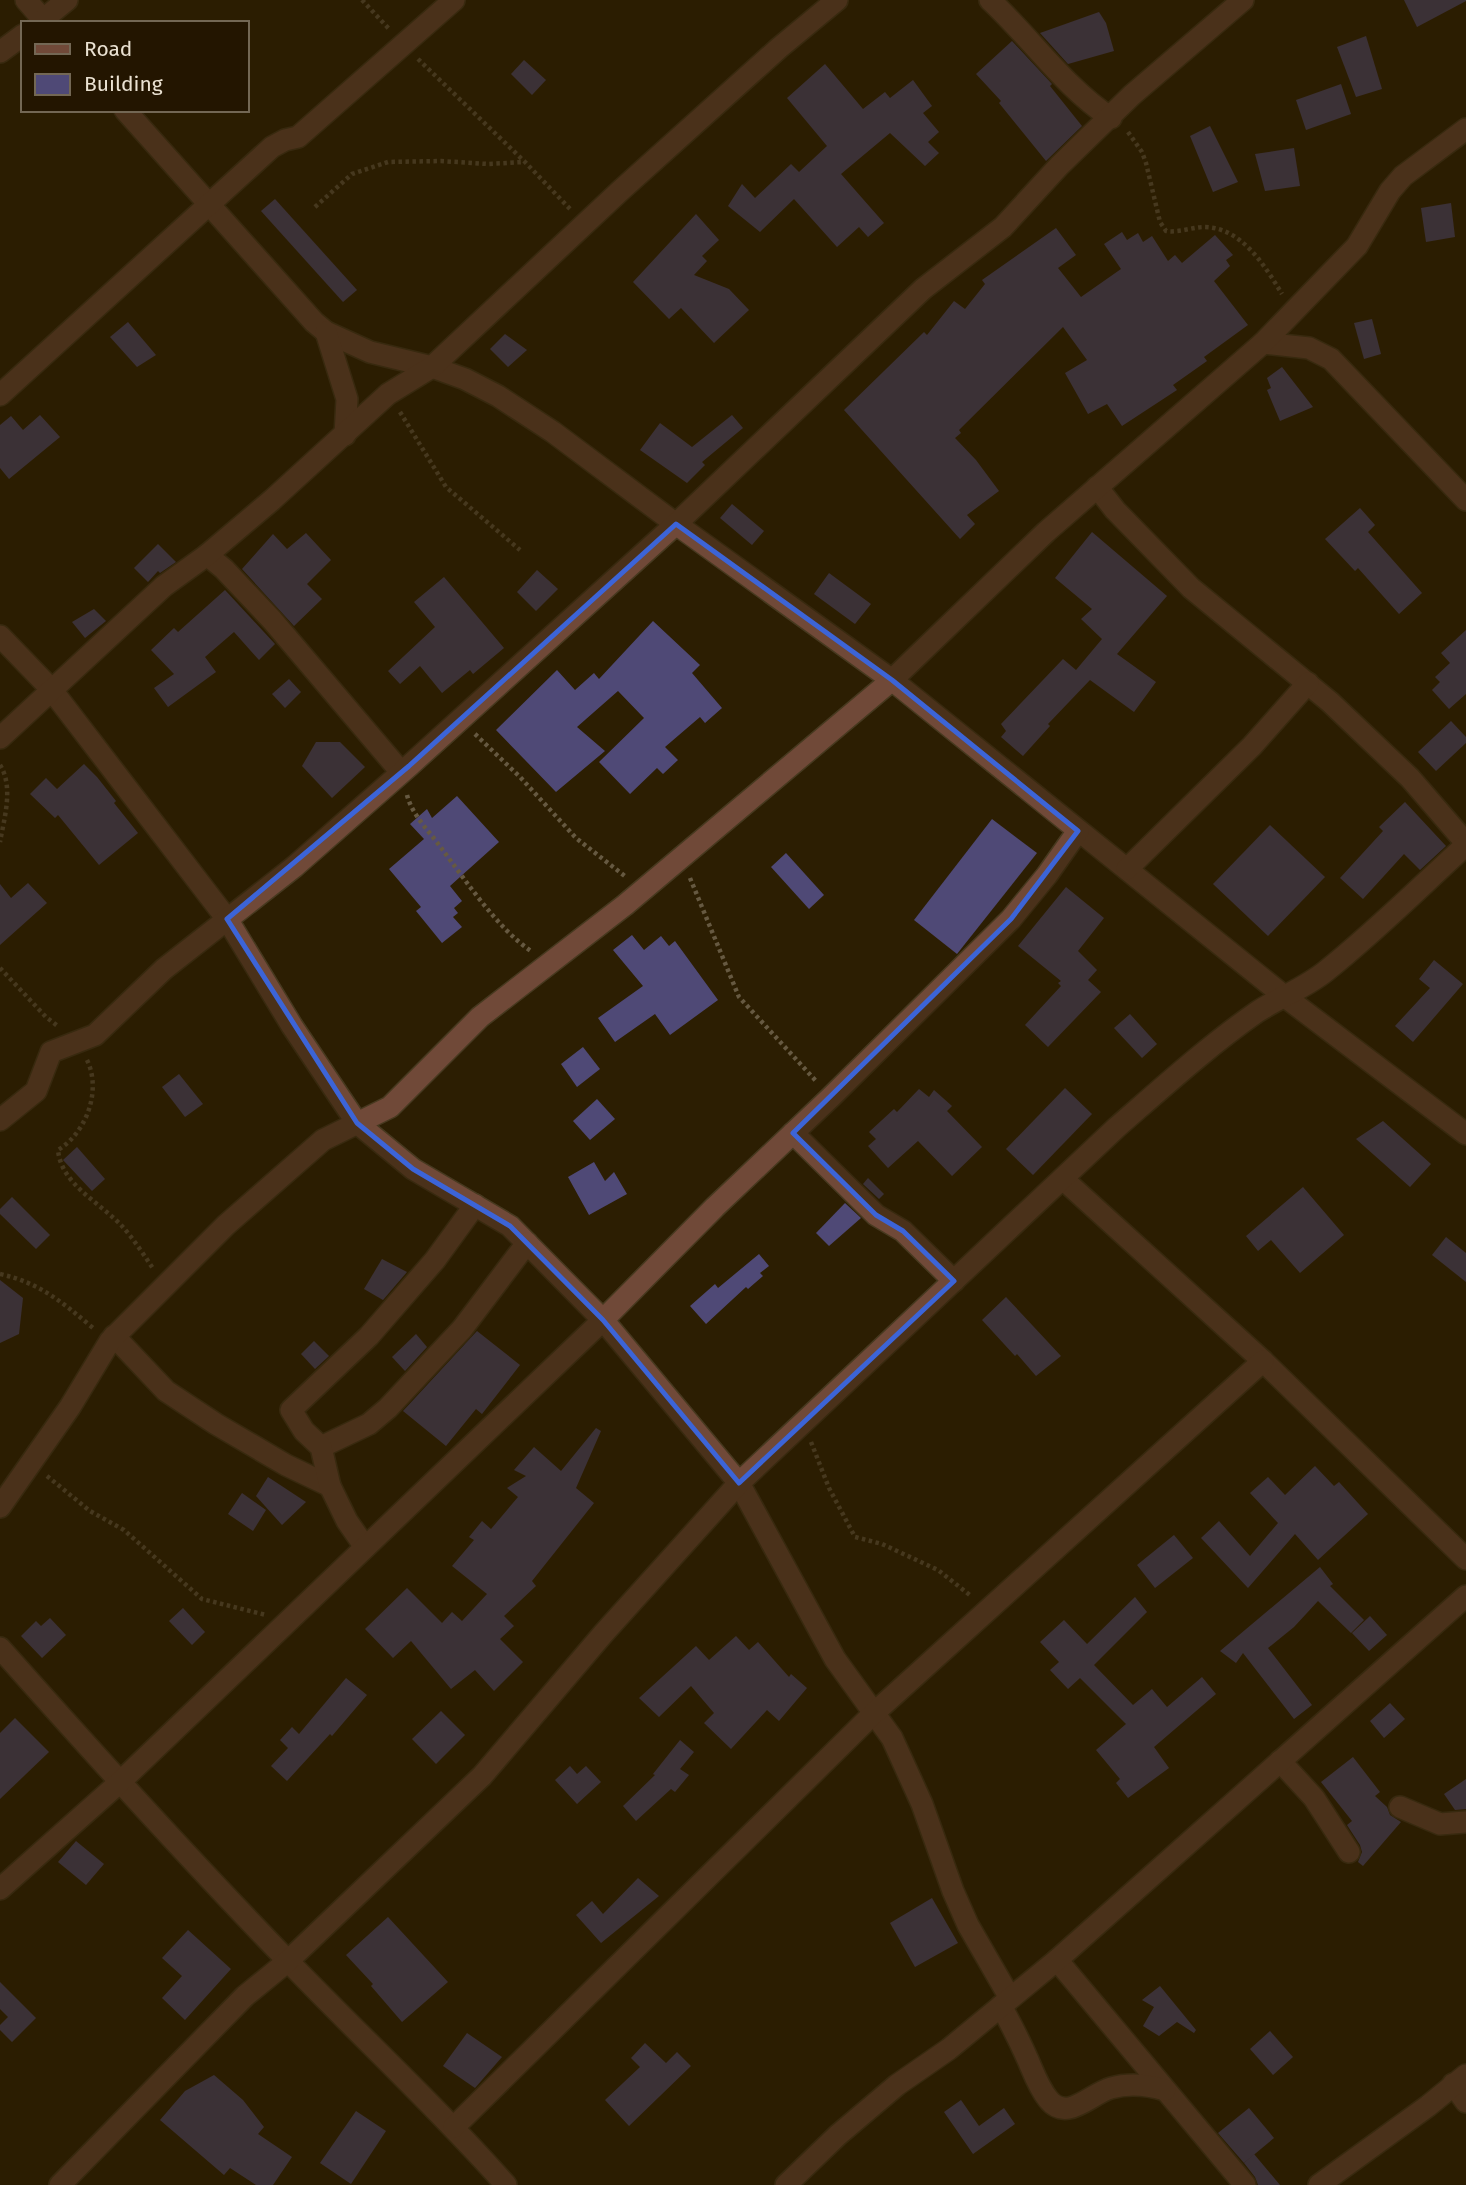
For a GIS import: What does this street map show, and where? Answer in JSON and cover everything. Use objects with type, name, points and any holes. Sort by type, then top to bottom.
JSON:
[{"type":"street","points":[[26,0],[41,21]]},
{"type":"street","points":[[43,21],[67,0]]},
{"type":"street","points":[[0,395],[272,147],[298,137],[454,0]]},
{"type":"street","points":[[0,738],[164,586],[207,555],[388,394],[432,367],[584,224],[779,48],[837,0]]},
{"type":"street","points":[[990,0],[1018,26],[1087,102],[1111,118]]},
{"type":"street","points":[[0,1120],[36,1091],[51,1052],[95,1035],[164,969],[294,867],[676,524],[923,289],[1003,227],[1059,166],[1140,88],[1242,0]]},
{"type":"street","points":[[0,52],[21,36]]},
{"type":"street","points":[[127,112],[314,322],[326,332],[370,352],[432,367],[466,379],[498,396],[553,432],[892,680],[1284,996],[1466,1134]]},
{"type":"street","points":[[0,1507],[31,1459],[70,1407],[112,1339],[226,1225],[323,1140],[390,1107],[480,1017],[643,890],[892,680],[1046,531],[1263,343],[1357,246],[1384,200],[1403,176],[1466,129]]},
{"type":"street","points":[[326,332],[347,399],[345,435]]},
{"type":"street","points":[[1263,343],[1310,348],[1331,359],[1464,496]]},
{"type":"street","points":[[60,2185],[225,2015],[288,1961],[482,1776],[603,1634],[739,1483],[1116,1128],[1171,1080],[1257,1013],[1302,988],[1328,969],[1466,844],[1410,778],[1308,683],[1191,589],[1115,510],[1097,487]]},
{"type":"street","points":[[207,555],[264,611],[401,772]]},
{"type":"street","points":[[0,636],[51,689],[227,919],[292,1026],[357,1124],[413,1169],[510,1226],[603,1320],[739,1483],[835,1659],[892,1738],[907,1766],[953,1891],[1006,2002],[1038,2085],[1047,2098],[1063,2109],[1075,2107],[1111,2088],[1148,2085],[1165,2090]]},
{"type":"street","points":[[1127,869],[1252,747],[1308,683]]},
{"type":"street","points":[[0,1889],[119,1783],[603,1320],[715,1207],[831,1097],[1011,919],[1078,831]]},
{"type":"street","points":[[793,1133],[876,1215],[903,1231],[954,1281]]},
{"type":"street","points":[[1063,1179],[1263,1361],[1466,1559]]},
{"type":"street","points":[[365,1547],[347,1521],[330,1486],[321,1447],[304,1431],[291,1410],[369,1336],[435,1260],[475,1205]]},
{"type":"street","points":[[321,1447],[369,1424],[388,1408],[462,1329],[527,1244]]},
{"type":"street","points":[[112,1339],[166,1391],[286,1465],[330,1486]]},
{"type":"street","points":[[454,2127],[873,1714],[1263,1361]]},
{"type":"street","points":[[786,2185],[838,2135],[897,2085],[948,2049],[1056,1960],[1466,1596]]},
{"type":"street","points":[[0,1648],[119,1783],[288,1961],[454,2127],[506,2185]]},
{"type":"street","points":[[1280,1761],[1314,1798],[1349,1852]]},
{"type":"street","points":[[1400,1807],[1440,1824],[1466,1822]]},
{"type":"street","points":[[1056,1960],[1245,2185]]},
{"type":"street","points":[[1319,2185],[1428,2106],[1459,2080],[1466,2102]]},
{"type":"path","points":[[362,0],[584,224]]},
{"type":"path","points":[[1111,118],[1133,138],[1142,152],[1160,222],[1166,231],[1203,227],[1217,229],[1241,241],[1267,268],[1294,313]]},
{"type":"path","points":[[315,206],[345,178],[388,162],[525,162]]},
{"type":"path","points":[[388,394],[446,486],[520,550]]},
{"type":"path","points":[[460,720],[520,778],[576,838],[643,890]]},
{"type":"path","points":[[0,765],[7,785],[7,796],[0,842]]},
{"type":"path","points":[[401,772],[408,799],[464,879],[525,946],[550,963]]},
{"type":"path","points":[[681,857],[739,997],[831,1097]]},
{"type":"path","points":[[0,968],[46,1017],[61,1028]]},
{"type":"path","points":[[85,1056],[93,1084],[87,1117],[69,1143],[58,1150],[59,1164],[89,1198],[120,1224],[165,1285]]},
{"type":"path","points":[[0,1274],[35,1284],[112,1339]]},
{"type":"path","points":[[803,1423],[829,1488],[855,1537],[882,1544],[938,1570],[988,1609]]},
{"type":"path","points":[[31,1459],[90,1511],[124,1530],[202,1599],[255,1611],[286,1623]]},
{"type":"highlighted area","points":[[676,524],[892,680],[1078,831],[1011,919],[793,1133],[876,1215],[903,1231],[954,1281],[739,1483],[603,1320],[510,1226],[413,1169],[357,1123],[227,919],[409,766]]},
{"type":"building","points":[[1404,0],[1466,0],[1466,1],[1417,27]]},
{"type":"building","points":[[1099,12],[1106,23],[1114,51],[1068,64],[1040,33]]},
{"type":"building","points":[[1366,36],[1382,89],[1356,97],[1337,47]]},
{"type":"building","points":[[1012,41],[1052,84],[1050,86],[1082,126],[1046,161],[999,103],[1001,101],[976,74]]},
{"type":"building","points":[[524,60],[546,80],[532,95],[511,74]]},
{"type":"building","points":[[825,64],[863,109],[885,92],[890,98],[913,80],[932,106],[923,113],[939,132],[928,142],[939,153],[925,166],[890,133],[841,174],[884,223],[868,237],[859,227],[837,247],[794,199],[760,232],[728,206],[742,184],[755,198],[791,164],[799,172],[827,146],[787,98]]},
{"type":"building","points":[[1341,84],[1351,114],[1306,130],[1296,100]]},
{"type":"building","points":[[1210,126],[1238,182],[1213,192],[1190,136]]},
{"type":"building","points":[[1294,148],[1300,186],[1265,191],[1255,154]]},
{"type":"building","points":[[275,199],[357,290],[343,302],[261,211]]},
{"type":"building","points":[[1451,203],[1455,237],[1426,242],[1421,208]]},
{"type":"building","points":[[696,214],[719,240],[702,256],[707,261],[694,275],[729,289],[749,310],[714,343],[681,308],[669,319],[633,282]]},
{"type":"building","points":[[1056,228],[1076,255],[1058,268],[1081,297],[1121,269],[1104,244],[1122,232],[1127,240],[1138,233],[1143,242],[1152,236],[1168,261],[1175,255],[1182,263],[1215,235],[1233,255],[1226,260],[1230,266],[1214,281],[1248,325],[1204,357],[1207,361],[1173,385],[1177,390],[1122,426],[1107,404],[1088,414],[1065,373],[1087,360],[1063,327],[959,430],[961,433],[955,438],[976,460],[999,491],[967,515],[975,524],[960,539],[844,410],[924,332],[927,335],[954,301],[965,309],[985,284],[982,280]]},
{"type":"building","points":[[1372,319],[1381,354],[1364,359],[1354,323]]},
{"type":"building","points":[[128,322],[156,355],[137,367],[110,337]]},
{"type":"building","points":[[505,334],[527,350],[508,367],[490,349]]},
{"type":"building","points":[[1282,367],[1313,407],[1280,421],[1267,390],[1271,388],[1267,378]]},
{"type":"building","points":[[40,415],[60,437],[9,479],[0,468],[0,425],[11,416],[23,430]]},
{"type":"building","points":[[732,415],[743,428],[702,462],[705,465],[687,483],[640,450],[660,423],[692,447]]},
{"type":"building","points":[[732,504],[764,531],[752,545],[720,518]]},
{"type":"building","points":[[1360,508],[1375,525],[1368,532],[1422,593],[1399,614],[1358,568],[1355,571],[1325,539]]},
{"type":"building","points":[[1092,532],[1167,596],[1117,654],[1156,682],[1134,712],[1090,680],[1048,724],[1050,726],[1023,756],[1001,737],[1006,731],[1001,724],[1063,659],[1076,670],[1102,639],[1081,619],[1092,609],[1055,578]]},
{"type":"building","points":[[306,533],[331,560],[307,584],[322,599],[294,626],[242,569],[273,534],[287,549]]},
{"type":"building","points":[[158,544],[176,562],[160,573],[158,571],[148,582],[134,568]]},
{"type":"building","points":[[537,570],[558,589],[536,611],[517,592]]},
{"type":"building","points":[[829,573],[871,604],[855,624],[814,594]]},
{"type":"building","points":[[444,577],[504,648],[473,674],[470,670],[442,693],[420,666],[400,684],[388,671],[435,627],[414,602]]},
{"type":"building","points":[[225,590],[275,644],[259,660],[234,632],[205,657],[216,672],[168,707],[154,688],[174,674],[151,650],[174,628],[178,632]]},
{"type":"building","points":[[94,609],[106,621],[85,638],[72,622]]},
{"type":"building","points":[[653,621],[700,665],[692,673],[722,708],[705,723],[700,717],[665,747],[678,760],[663,774],[657,768],[630,794],[599,762],[644,718],[618,691],[577,727],[605,751],[556,792],[496,730],[557,670],[575,690],[594,673],[599,679]]},
{"type":"building","points":[[1466,630],[1466,694],[1449,709],[1432,690],[1440,682],[1435,677],[1450,663],[1441,653]]},
{"type":"building","points":[[289,679],[301,692],[285,708],[272,694]]},
{"type":"building","points":[[1451,721],[1466,737],[1466,743],[1436,771],[1418,752]]},
{"type":"building","points":[[316,742],[340,742],[365,767],[332,798],[302,766]]},
{"type":"building","points":[[84,764],[116,801],[114,803],[138,833],[99,865],[58,815],[55,818],[30,794],[46,778],[57,789]]},
{"type":"building","points":[[457,796],[499,842],[450,886],[462,901],[454,908],[458,913],[453,917],[462,927],[442,943],[416,911],[421,907],[389,869],[424,839],[410,824],[427,809],[432,818]]},
{"type":"building","points":[[1405,802],[1446,846],[1420,870],[1404,854],[1363,899],[1340,878],[1383,831],[1379,827]]},
{"type":"building","points":[[992,819],[1037,853],[957,954],[914,920]]},
{"type":"building","points":[[1270,825],[1325,877],[1268,936],[1213,884]]},
{"type":"building","points":[[786,853],[824,895],[809,909],[771,867]]},
{"type":"building","points":[[28,883],[47,903],[0,945],[0,884],[11,898]]},
{"type":"building","points":[[1066,887],[1104,918],[1078,951],[1097,970],[1088,980],[1101,992],[1048,1047],[1025,1025],[1061,986],[1058,983],[1061,981],[1018,946]]},
{"type":"building","points":[[632,935],[644,950],[661,936],[669,946],[675,941],[718,1000],[670,1035],[655,1014],[615,1042],[598,1018],[643,986],[613,950]]},
{"type":"building","points":[[1434,960],[1463,984],[1413,1042],[1395,1026],[1430,988],[1419,979]]},
{"type":"building","points":[[1130,1014],[1157,1044],[1142,1058],[1114,1028]]},
{"type":"building","points":[[583,1047],[600,1069],[577,1087],[561,1064]]},
{"type":"building","points":[[179,1074],[203,1104],[185,1117],[162,1087]]},
{"type":"building","points":[[1065,1088],[1092,1114],[1033,1175],[1006,1149]]},
{"type":"building","points":[[919,1089],[929,1097],[934,1090],[952,1106],[947,1111],[982,1147],[952,1176],[918,1141],[888,1168],[868,1146],[876,1139],[869,1132],[894,1109],[897,1112]]},
{"type":"building","points":[[597,1099],[615,1119],[590,1140],[573,1121]]},
{"type":"building","points":[[1383,1121],[1431,1164],[1410,1187],[1356,1139]]},
{"type":"building","points":[[77,1147],[105,1179],[92,1191],[63,1160]]},
{"type":"building","points":[[594,1162],[605,1181],[614,1172],[627,1194],[589,1215],[568,1177]]},
{"type":"building","points":[[868,1178],[884,1194],[879,1199],[863,1184]]},
{"type":"building","points":[[1303,1187],[1344,1235],[1300,1273],[1271,1240],[1258,1251],[1246,1236]]},
{"type":"building","points":[[12,1197],[50,1235],[36,1249],[0,1214],[0,1209]]},
{"type":"building","points":[[845,1203],[861,1218],[829,1246],[816,1233]]},
{"type":"building","points":[[1446,1237],[1466,1253],[1466,1282],[1432,1255]]},
{"type":"building","points":[[759,1254],[769,1266],[760,1273],[763,1276],[748,1289],[746,1287],[706,1324],[690,1306],[715,1284],[718,1288]]},
{"type":"building","points":[[382,1259],[407,1272],[383,1300],[364,1289]]},
{"type":"building","points":[[0,1280],[23,1298],[19,1334],[0,1343]]},
{"type":"building","points":[[1006,1297],[1061,1356],[1036,1376],[982,1320]]},
{"type":"building","points":[[477,1331],[520,1365],[482,1414],[476,1409],[446,1446],[403,1411]]},
{"type":"building","points":[[416,1334],[427,1347],[405,1371],[392,1357]]},
{"type":"building","points":[[314,1341],[329,1356],[315,1369],[301,1354]]},
{"type":"building","points":[[596,1428],[601,1431],[576,1488],[594,1503],[532,1581],[536,1586],[504,1616],[514,1626],[500,1639],[523,1662],[494,1691],[475,1670],[451,1689],[411,1641],[393,1658],[365,1629],[407,1588],[442,1623],[452,1612],[462,1621],[487,1594],[452,1566],[474,1540],[469,1537],[482,1521],[491,1529],[518,1497],[507,1488],[526,1476],[514,1470],[534,1447],[561,1471]]},
{"type":"building","points":[[1315,1466],[1334,1486],[1339,1482],[1368,1514],[1318,1560],[1295,1534],[1248,1588],[1201,1538],[1219,1521],[1250,1556],[1278,1523],[1250,1493],[1268,1477],[1285,1495]]},
{"type":"building","points":[[268,1477],[306,1502],[282,1525],[256,1496]]},
{"type":"building","points":[[242,1493],[266,1510],[253,1531],[228,1514]]},
{"type":"building","points":[[1174,1535],[1193,1558],[1155,1588],[1137,1565]]},
{"type":"building","points":[[1320,1567],[1333,1584],[1330,1586],[1364,1620],[1351,1633],[1318,1601],[1294,1627],[1268,1648],[1312,1705],[1294,1719],[1243,1653],[1236,1663],[1220,1651]]},
{"type":"building","points":[[1135,1597],[1147,1612],[1094,1665],[1133,1705],[1152,1689],[1167,1707],[1202,1677],[1216,1694],[1154,1747],[1169,1768],[1128,1798],[1116,1783],[1120,1779],[1096,1750],[1126,1724],[1080,1678],[1068,1689],[1050,1670],[1059,1662],[1040,1642],[1064,1620],[1087,1644]]},
{"type":"building","points":[[183,1608],[205,1632],[192,1645],[169,1621]]},
{"type":"building","points":[[1370,1616],[1387,1635],[1369,1651],[1352,1633]]},
{"type":"building","points":[[50,1618],[66,1635],[42,1658],[21,1636],[36,1621],[41,1626]]},
{"type":"building","points":[[736,1636],[749,1650],[758,1642],[789,1677],[791,1674],[807,1688],[779,1721],[767,1710],[731,1749],[704,1723],[714,1713],[691,1686],[659,1717],[639,1698],[696,1646],[709,1660]]},
{"type":"building","points":[[346,1678],[367,1695],[332,1736],[330,1734],[287,1781],[271,1766],[288,1748],[280,1740],[292,1727],[299,1734]]},
{"type":"building","points":[[1390,1703],[1405,1719],[1384,1738],[1370,1721]]},
{"type":"building","points":[[441,1711],[465,1735],[436,1764],[412,1739]]},
{"type":"building","points":[[15,1718],[49,1752],[0,1799],[0,1733]]},
{"type":"building","points":[[680,1740],[694,1752],[680,1769],[689,1775],[675,1792],[671,1789],[636,1821],[623,1806],[655,1775],[653,1774]]},
{"type":"building","points":[[1353,1757],[1380,1792],[1375,1796],[1387,1807],[1390,1815],[1401,1822],[1363,1866],[1358,1862],[1362,1852],[1360,1845],[1347,1825],[1352,1821],[1321,1782]]},
{"type":"building","points":[[570,1766],[577,1774],[586,1766],[601,1782],[577,1804],[555,1780]]},
{"type":"building","points":[[1466,1779],[1466,1809],[1455,1810],[1444,1794]]},
{"type":"building","points":[[76,1841],[104,1864],[86,1885],[58,1862]]},
{"type":"building","points":[[638,1878],[659,1896],[601,1943],[576,1915],[592,1901],[603,1914]]},
{"type":"building","points":[[932,1898],[958,1943],[915,1967],[890,1923]]},
{"type":"building","points":[[388,1917],[448,1982],[402,2022],[371,1986],[373,1984],[346,1955]]},
{"type":"building","points":[[188,1930],[231,1969],[185,2020],[162,1998],[182,1976],[162,1958]]},
{"type":"building","points":[[0,1982],[36,2018],[12,2042],[0,2030],[0,2025],[8,2017],[0,2009]]},
{"type":"building","points":[[1160,1986],[1196,2030],[1194,2033],[1177,2022],[1159,2036],[1143,2026],[1154,2007],[1142,2000]]},
{"type":"building","points":[[1270,2031],[1293,2057],[1273,2075],[1250,2049]]},
{"type":"building","points":[[467,2033],[502,2057],[475,2088],[443,2066]]},
{"type":"building","points":[[645,2043],[666,2063],[677,2052],[691,2066],[629,2126],[605,2100],[640,2067],[631,2058]]},
{"type":"building","points":[[214,2075],[243,2100],[264,2127],[258,2134],[292,2157],[273,2185],[256,2185],[230,2168],[224,2175],[160,2120],[185,2091]]},
{"type":"building","points":[[961,2100],[979,2126],[1004,2108],[1015,2124],[973,2154],[944,2112]]},
{"type":"building","points":[[1249,2108],[1274,2138],[1244,2163],[1218,2133]]},
{"type":"building","points":[[356,2111],[386,2131],[351,2184],[320,2163]]},
{"type":"building","points":[[1254,2154],[1280,2185],[1258,2185],[1244,2163]]}]
